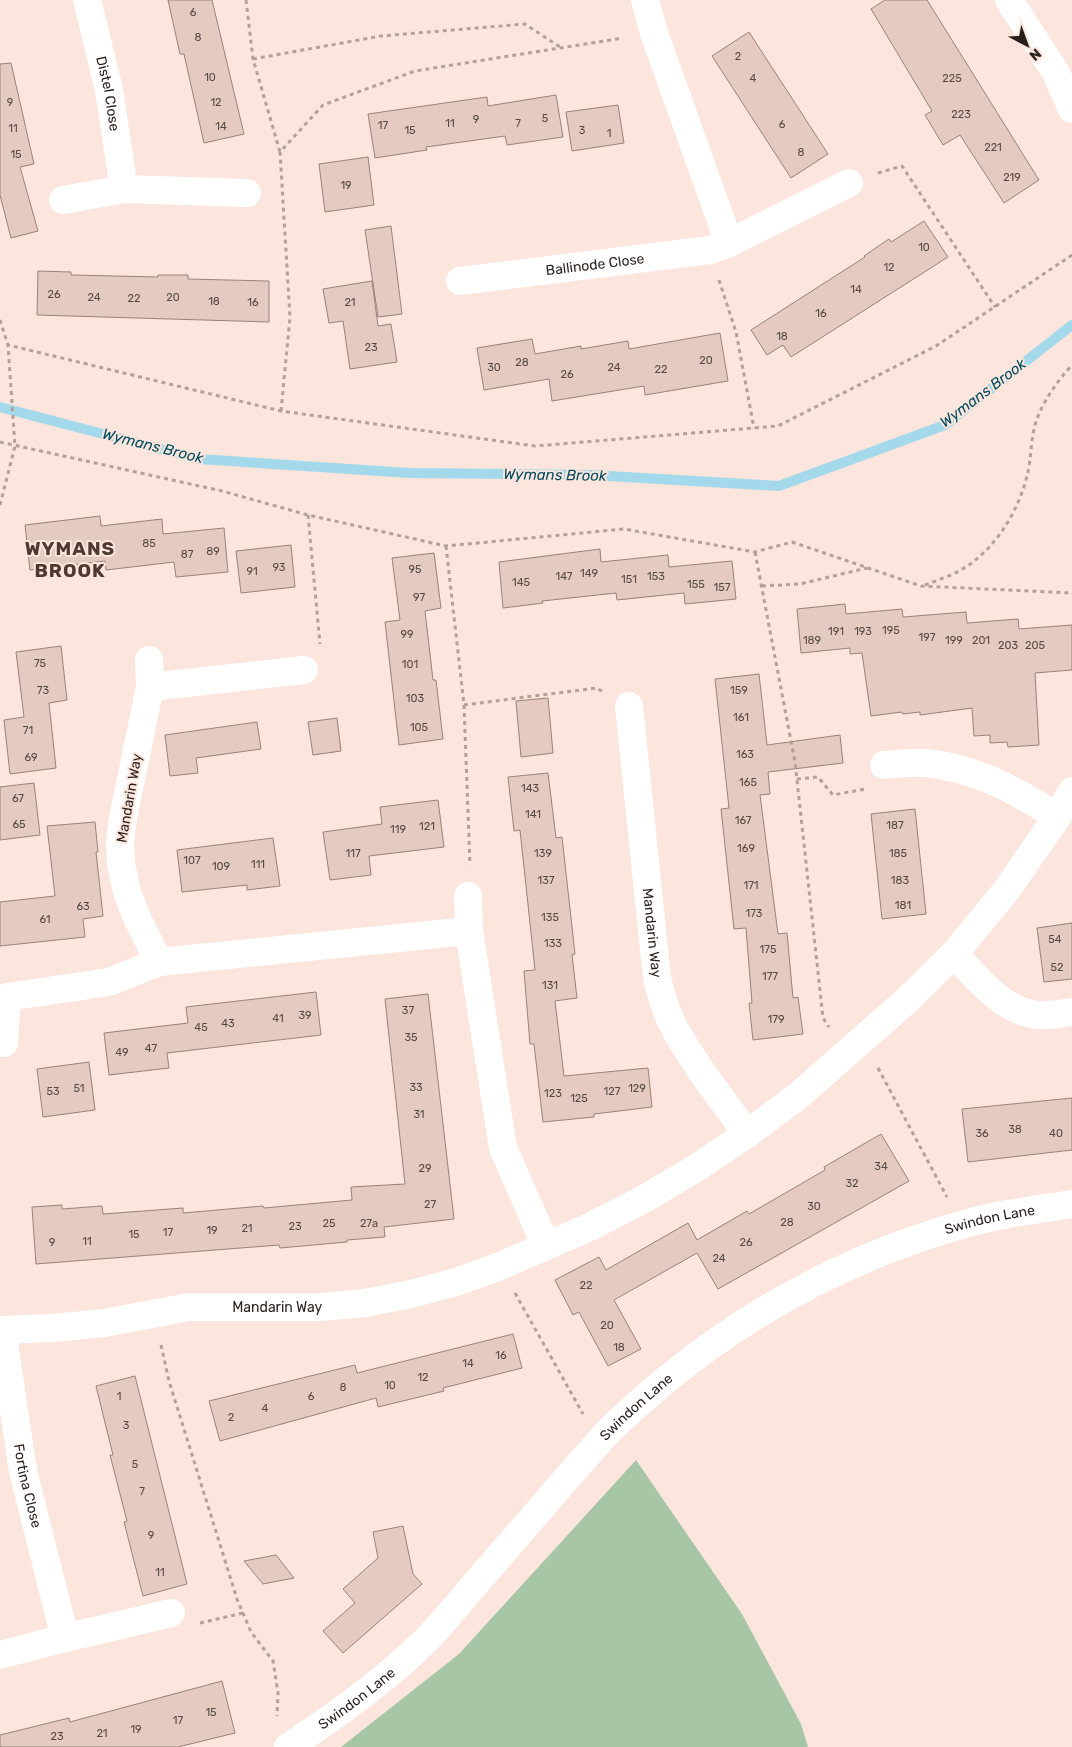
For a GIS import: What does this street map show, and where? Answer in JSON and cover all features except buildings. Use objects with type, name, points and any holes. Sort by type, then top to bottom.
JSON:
[{"type":"street","name":"Distel Close","points":[[87,0],[109,90],[124,189]]},
{"type":"street","points":[[646,0],[654,33],[720,247]]},
{"type":"street","points":[[1009,0],[1056,73],[1072,109]]},
{"type":"street","name":"Ballinode Close","points":[[460,281],[720,247],[849,183]]},
{"type":"street","points":[[63,200],[124,189],[247,193]]},
{"type":"street","name":"Mandarin Way","points":[[149,660],[150,687],[120,841],[121,864],[126,892],[159,962]]},
{"type":"street","points":[[150,687],[304,670]]},
{"type":"street","name":"Mandarin Way","points":[[629,706],[656,970],[663,1000],[674,1028],[689,1053],[747,1134]]},
{"type":"street","points":[[884,765],[925,763],[956,768],[1005,785],[1057,816]]},
{"type":"street","name":"Mandarin Way","points":[[1,1330],[53,1328],[104,1323],[189,1307],[320,1308],[365,1303],[411,1294],[447,1284],[500,1266],[590,1227],[696,1168],[747,1134],[798,1096],[906,1002],[954,954],[1008,888],[1072,791]]},
{"type":"street","points":[[468,896],[469,931],[503,1148],[546,1246]]},
{"type":"street","points":[[4,1043],[7,997],[109,982],[159,962],[469,931]]},
{"type":"street","points":[[954,954],[1000,999],[1012,1007],[1037,1015],[1072,1012]]},
{"type":"street","name":"Swindon Lane","points":[[288,1747],[327,1722],[370,1689],[424,1642],[599,1442],[656,1388],[694,1357],[749,1319],[791,1294],[843,1268],[902,1244],[982,1219],[1072,1204]]},
{"type":"street","name":"Fortina Close","points":[[1,1330],[23,1471],[65,1638]]},
{"type":"street","points":[[0,1655],[171,1613]]},
{"type":"path","points":[[246,0],[253,59],[280,152],[290,317],[281,411]]},
{"type":"path","points":[[253,59],[381,36],[524,24],[561,48]]},
{"type":"path","points":[[280,152],[323,105],[415,70],[654,33]]},
{"type":"path","points":[[849,183],[902,166],[995,307]]},
{"type":"path","points":[[720,247],[754,428]]},
{"type":"path","points":[[8,345],[281,411],[535,446],[778,426],[936,346],[1072,255]]},
{"type":"path","points":[[0,320],[8,345],[15,446],[0,505]]},
{"type":"path","points":[[921,586],[949,576],[973,562],[1007,524],[1027,475],[1036,420],[1045,402],[1072,365]]},
{"type":"path","points":[[0,442],[222,491],[308,515],[446,546],[624,529],[755,552],[792,542],[921,586],[1072,594]]},
{"type":"path","points":[[304,670],[322,660],[308,515]]},
{"type":"path","points":[[446,546],[464,705],[471,870],[468,896]]},
{"type":"path","points":[[755,552],[797,779],[823,1018],[854,1046],[961,1224]]},
{"type":"path","points":[[762,586],[800,584],[867,568]]},
{"type":"path","points":[[464,705],[596,688],[629,706]]},
{"type":"path","points":[[797,779],[818,777],[833,795],[849,793],[865,790],[884,765]]},
{"type":"path","points":[[500,1266],[599,1442]]},
{"type":"path","points":[[154,1315],[169,1381],[234,1590],[251,1632],[273,1662],[278,1693],[277,1720]]},
{"type":"path","points":[[171,1613],[198,1623],[243,1613]]},
{"type":"green space","points":[[636,1460],[742,1614],[801,1724],[808,1747],[341,1747],[459,1654]]},
{"type":"waterway","name":"Wymans Brook","points":[[0,407],[199,459],[410,473],[591,475],[779,486],[945,425],[1072,325]]},
{"type":"district","name":"WYMANS BROOK","points":[[70,559]]}]
